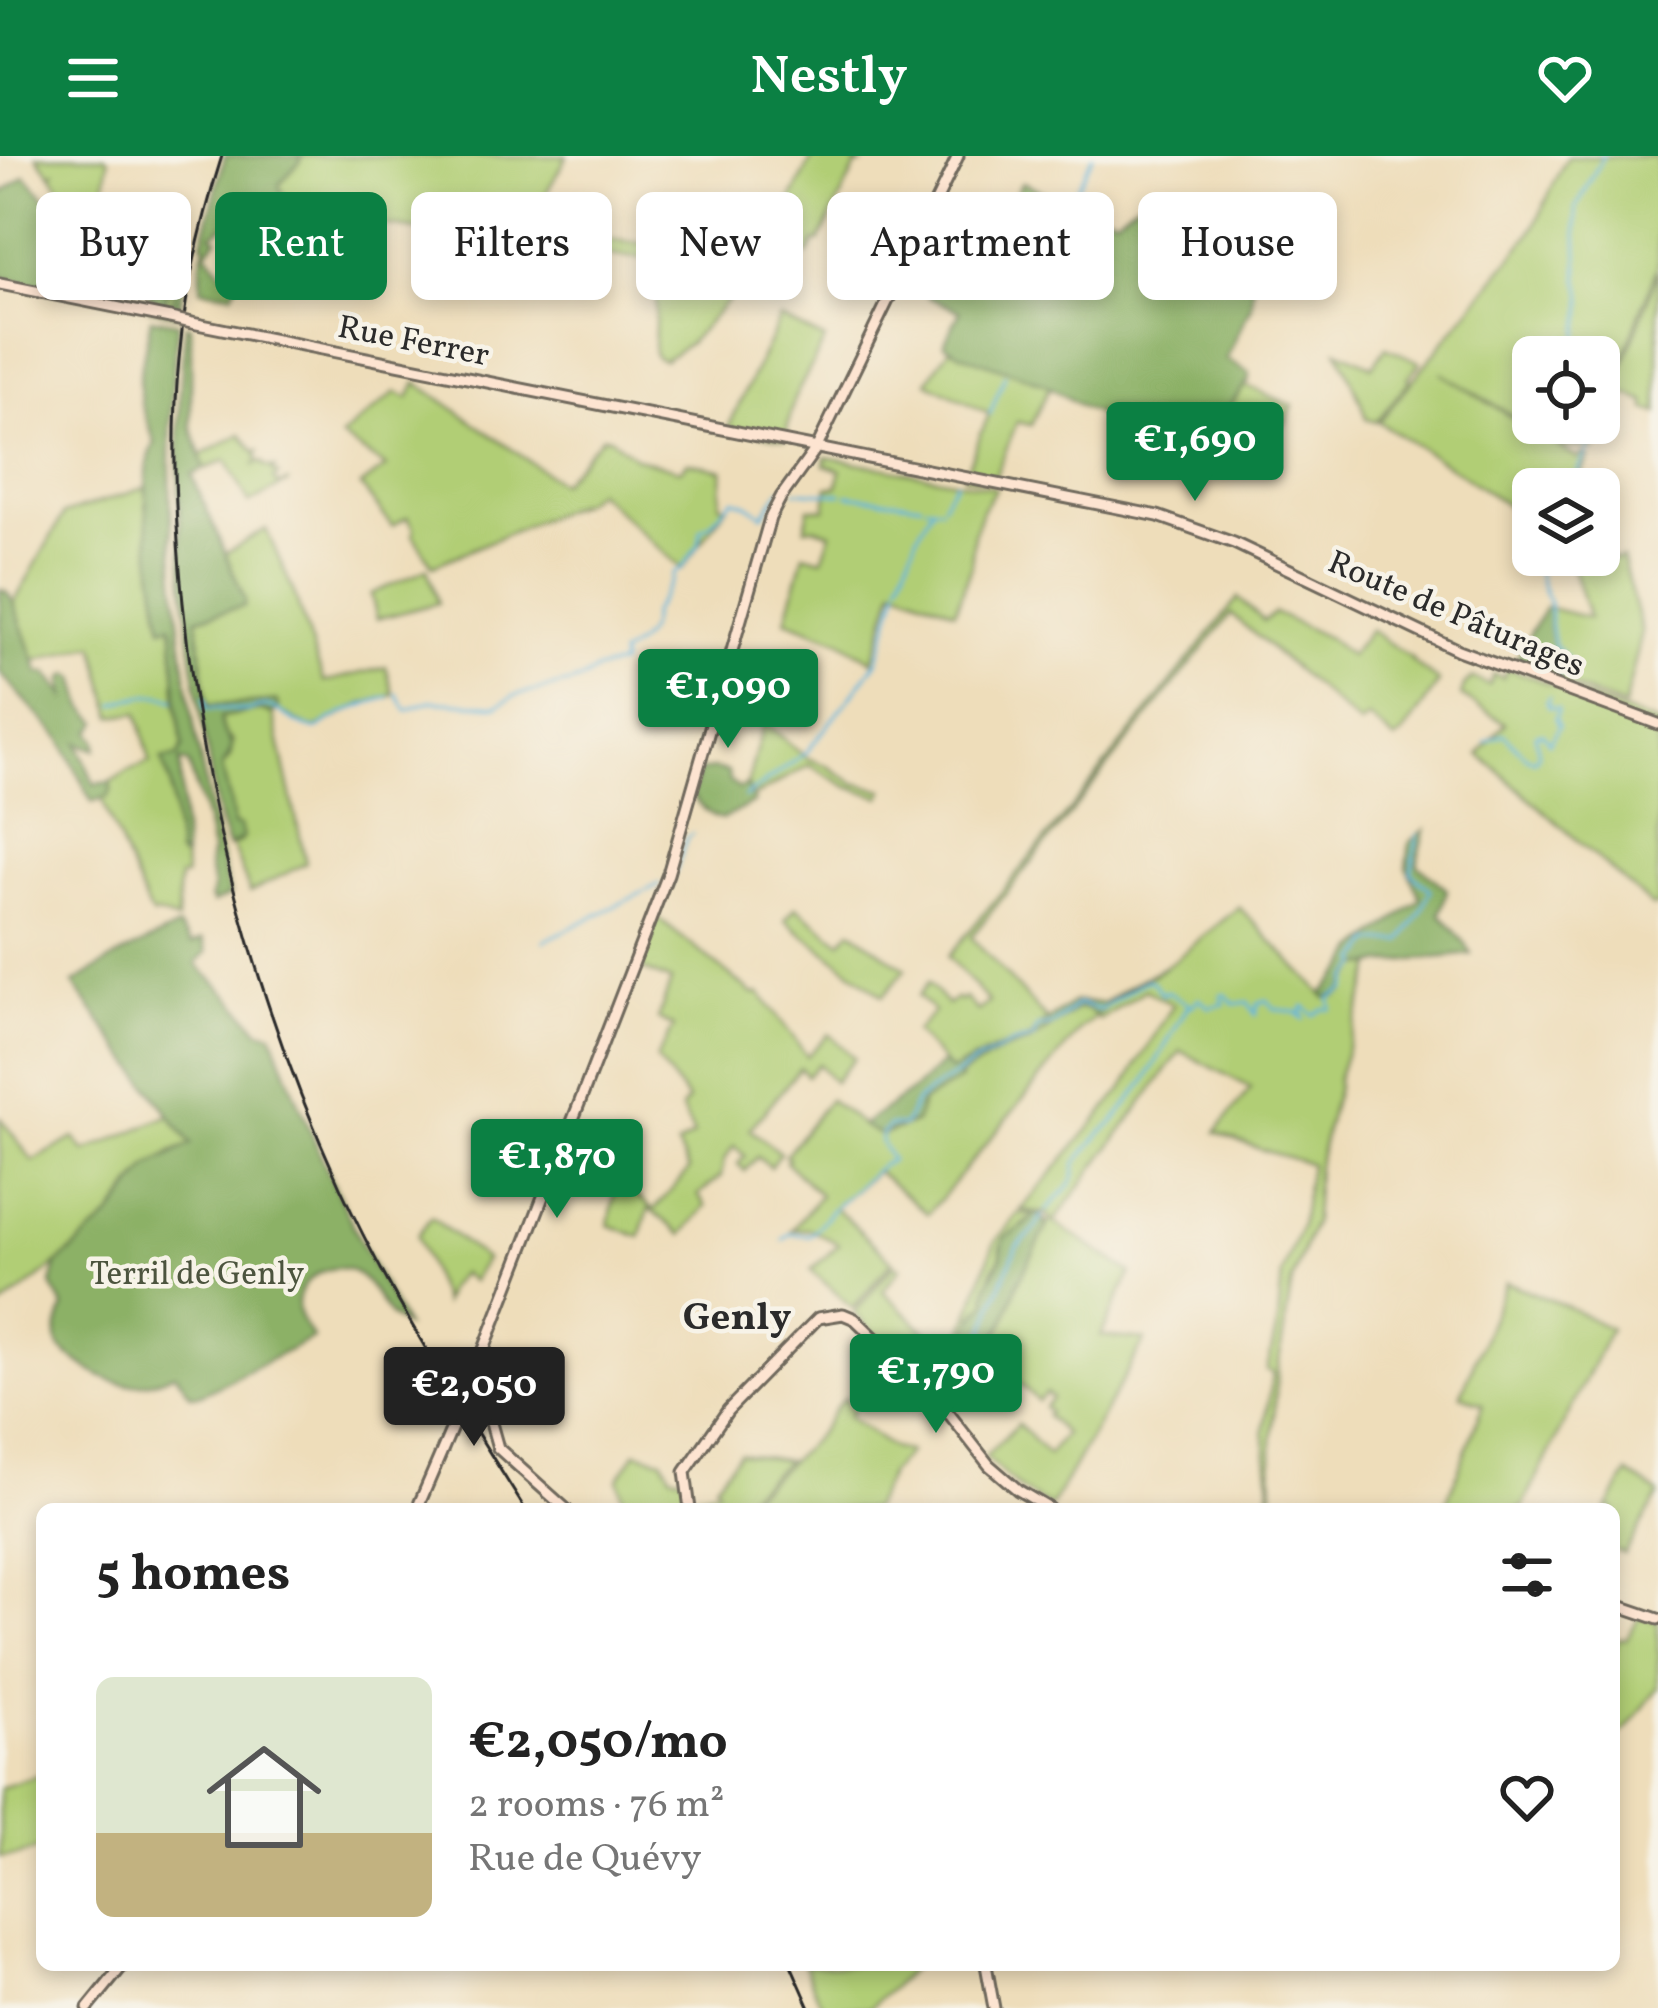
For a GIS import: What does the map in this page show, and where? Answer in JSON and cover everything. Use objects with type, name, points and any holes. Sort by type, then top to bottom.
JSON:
[{"type":"main road","points":[[421,1503],[681,834],[770,518],[817,447],[958,156]]},
{"type":"main road","name":"Rue Ferrer","points":[[0,284],[817,447]]},
{"type":"main road","name":"Route de Pâturages","points":[[817,447],[1182,523],[1252,551],[1458,650],[1658,724]]},
{"type":"main road","points":[[689,1503],[687,1467],[728,1410],[818,1318],[839,1314],[853,1317],[936,1397],[989,1466],[1040,1503]]},
{"type":"main road","points":[[469,1388],[489,1416],[498,1448],[559,1503]]},
{"type":"main road","points":[[1620,1606],[1658,1619]]},
{"type":"main road","points":[[88,2008],[118,1971]]},
{"type":"main road","points":[[987,1971],[994,2008]]},
{"type":"green space","points":[[37,156],[104,156],[109,160],[105,192],[64,192],[54,172],[50,174]]},
{"type":"green space","points":[[225,156],[302,156],[280,183],[282,192],[215,192]]},
{"type":"green space","points":[[302,156],[567,156],[547,192],[411,192],[411,229],[387,226],[387,192],[282,192],[280,183]]},
{"type":"green space","points":[[813,156],[842,156],[861,165],[856,166],[843,192],[827,192],[827,226],[808,255],[803,253],[803,192],[795,192]]},
{"type":"green space","points":[[1658,156],[1658,265],[1622,361],[1620,336],[1512,336],[1512,415],[1441,373],[1512,418],[1512,444],[1554,444],[1578,459],[1584,454],[1589,457],[1584,468],[1512,468],[1512,509],[1379,422],[1529,236],[1568,157]]},
{"type":"green space","points":[[25,176],[40,192],[36,192],[36,285],[0,277],[0,195]]},
{"type":"green space","points":[[1022,182],[1045,192],[1017,192]]},
{"type":"green space","points":[[215,194],[215,241],[207,252],[215,263],[215,291],[201,289],[202,243]]},
{"type":"green space","points":[[1138,202],[1138,300],[1251,300],[1226,359],[1250,373],[1249,380],[1201,444],[1124,427],[1043,383],[944,344],[960,311],[935,300],[1114,300],[1114,216]]},
{"type":"green space","points":[[612,240],[636,243],[636,258],[612,256]]},
{"type":"green space","points":[[1658,271],[1658,413],[1646,409],[1646,402],[1620,391],[1620,375]]},
{"type":"green space","points":[[149,300],[181,300],[178,315],[149,309]]},
{"type":"green space","points":[[155,300],[171,305],[172,300],[181,300],[178,315],[161,312]]},
{"type":"green space","points":[[656,300],[729,300],[689,343],[664,360],[654,353]]},
{"type":"green space","points":[[151,318],[178,323],[170,467],[172,539],[187,682],[230,895],[213,903],[210,843],[188,763],[180,761],[184,859],[178,855],[170,783],[162,759],[178,756],[183,746],[173,631],[171,625],[162,627],[148,532],[146,480],[155,443],[141,404],[139,379]]},
{"type":"green space","points":[[780,318],[825,340],[794,399],[785,439],[728,428]]},
{"type":"green space","points":[[186,325],[191,326],[191,425],[205,469],[192,475],[245,600],[244,606],[197,618],[207,705],[276,701],[279,706],[273,714],[260,710],[221,717],[231,745],[222,767],[233,825],[240,826],[243,838],[229,847],[214,794],[184,584],[179,429]]},
{"type":"green space","points":[[1386,347],[1420,362],[1376,422],[1366,419],[1338,350],[1373,366]]},
{"type":"green space","points":[[950,348],[1050,386],[1031,425],[1017,422],[993,482],[964,476],[989,414],[927,382]]},
{"type":"green space","points":[[416,382],[560,483],[602,437],[610,437],[636,458],[680,470],[688,462],[723,470],[720,504],[727,507],[682,569],[596,491],[583,501],[433,566],[413,535],[408,517],[392,526],[361,486],[386,467],[341,437],[396,392],[409,398]]},
{"type":"green space","points":[[1245,385],[1293,406],[1284,425],[1271,419],[1264,432],[1224,413]]},
{"type":"green space","points":[[241,434],[254,451],[260,451],[253,466],[262,462],[275,468],[272,471],[278,475],[273,479],[279,485],[289,482],[249,503],[226,460],[205,469],[200,456]]},
{"type":"green space","points":[[1560,444],[1595,444],[1594,450]]},
{"type":"green space","points":[[826,457],[996,488],[974,534],[971,567],[955,611],[895,587],[873,661],[839,640],[786,620],[804,554],[822,559],[831,533],[805,528],[809,508],[825,509],[828,487],[837,487],[841,470],[825,465]]},
{"type":"green space","points":[[147,487],[162,626],[171,625],[173,631],[183,746],[178,756],[163,759],[184,859],[177,921],[153,915],[148,909],[104,805],[110,782],[150,762],[138,713],[113,716],[95,645],[34,661],[14,603],[64,514]]},
{"type":"green space","points":[[266,529],[324,682],[386,667],[394,695],[363,704],[316,728],[273,707],[208,708],[197,618],[244,606],[225,554]]},
{"type":"green space","points":[[1622,558],[1642,633],[1624,707],[1512,663],[1516,659],[1557,675],[1569,661],[1554,645],[1549,608],[1589,618],[1576,576],[1620,576]]},
{"type":"green space","points":[[427,569],[438,603],[377,619],[371,594]]},
{"type":"green space","points":[[0,589],[14,603],[39,673],[47,673],[65,696],[63,679],[70,674],[76,678],[84,707],[99,722],[91,732],[96,750],[78,743],[94,784],[110,782],[107,797],[92,802],[60,738],[0,673]]},
{"type":"green space","points":[[1238,598],[1264,621],[1274,613],[1328,638],[1350,656],[1370,630],[1439,682],[1395,741],[1368,717],[1360,725],[1231,614],[971,937],[1048,1021],[1031,1038],[951,1071],[915,1032],[934,1012],[918,996],[928,983],[948,1005],[965,998],[978,1011],[989,1002],[948,957]]},
{"type":"green space","points":[[1545,607],[1549,608],[1554,645],[1569,661],[1558,675],[1516,659]]},
{"type":"green space","points":[[1507,668],[1658,724],[1658,905],[1653,907],[1479,754],[1505,723],[1461,696],[1464,686],[1473,678],[1489,685],[1494,674],[1503,678]]},
{"type":"green space","points":[[260,710],[273,714],[306,863],[250,892],[232,846],[241,841],[233,825],[222,767],[233,741],[223,730],[222,716]]},
{"type":"green space","points":[[764,722],[807,758],[854,783],[884,790],[881,797],[848,787],[809,765],[752,798],[747,785]]},
{"type":"green space","points":[[699,771],[728,772],[739,789],[747,785],[754,802],[723,819],[706,810],[692,795]]},
{"type":"green space","points":[[1425,830],[1417,864],[1447,890],[1440,914],[1471,954],[1360,966],[1343,992],[1326,998],[1322,994],[1357,950],[1421,899],[1407,868],[1410,842]]},
{"type":"green space","points":[[796,907],[841,942],[851,930],[906,969],[883,996],[785,920]]},
{"type":"green space","points":[[1239,907],[1326,998],[1337,996],[1360,966],[1374,964],[1337,1080],[1317,1166],[1314,1221],[1292,1281],[1278,1368],[1273,1503],[1268,1503],[1264,1431],[1273,1373],[1267,1370],[1282,1274],[1301,1225],[1310,1164],[1216,1132],[1251,1088],[1181,1051],[1054,1222],[1131,1273],[1101,1336],[1145,1340],[1053,1503],[1044,1503],[1021,1490],[985,1457],[1018,1424],[1048,1455],[1065,1434],[1046,1416],[1049,1412],[1044,1407],[1052,1398],[1046,1393],[1038,1401],[996,1360],[978,1353],[941,1400],[854,1313],[894,1264],[900,1268],[883,1291],[954,1358],[994,1243],[1018,1214],[1035,1214],[1001,1247],[987,1303],[974,1315],[981,1349],[993,1344],[1046,1223],[1053,1222],[1045,1213],[1021,1210],[1122,1090],[1173,1005],[1145,990],[1081,1029],[928,1214],[876,1171],[835,1207],[892,1261],[853,1308],[811,1270],[839,1244],[809,1229],[792,1230],[820,1195],[785,1156],[829,1099],[881,1135],[916,1122],[922,1102],[977,1064],[1030,1042],[1078,1008],[1096,1016]]},
{"type":"green space","points":[[656,917],[753,994],[760,993],[807,1056],[829,1034],[854,1058],[834,1082],[818,1064],[807,1076],[800,1068],[750,1129],[780,1153],[770,1167],[757,1157],[745,1171],[738,1164],[745,1156],[734,1146],[724,1160],[721,1176],[698,1195],[706,1206],[682,1235],[649,1208],[640,1237],[609,1225],[617,1180],[654,1210],[689,1170],[677,1146],[694,1135],[681,1108],[688,1100],[656,1059],[674,1027],[658,1019],[671,981],[639,968]]},
{"type":"green space","name":"Terril de Genly","points":[[178,927],[191,944],[203,940],[207,952],[197,962],[199,967],[259,1030],[272,1033],[333,1182],[405,1326],[354,1272],[327,1270],[310,1279],[298,1304],[313,1338],[191,1395],[175,1373],[147,1383],[122,1383],[98,1375],[66,1353],[57,1337],[64,1307],[51,1285],[57,1264],[112,1215],[148,1167],[191,1144],[73,984]]},
{"type":"green space","points":[[1165,967],[1119,995],[1096,1017],[1078,1008],[1030,1042],[1003,1050],[958,1077],[960,1080],[922,1102],[916,1122],[881,1135],[862,1125],[942,1063],[951,1071],[1031,1038],[1037,1028],[1074,1002],[1104,1003]]},
{"type":"green space","points":[[170,1115],[192,1144],[171,1152],[136,1181],[112,1215],[0,1308],[0,1118],[33,1161],[74,1138],[85,1152]]},
{"type":"green space","points":[[1035,1214],[1042,1216],[1047,1227],[993,1344],[976,1350],[971,1324],[987,1303],[1004,1238]]},
{"type":"green space","points":[[431,1217],[485,1259],[472,1281],[461,1273],[447,1289],[443,1303],[417,1236]]},
{"type":"green space","points":[[1506,1282],[1610,1329],[1525,1503],[1446,1503],[1483,1404],[1461,1395]]},
{"type":"green space","points":[[845,1398],[853,1411],[849,1417],[892,1448],[909,1452],[890,1473],[875,1503],[762,1503],[751,1494],[808,1444]]},
{"type":"green space","points":[[636,1452],[662,1459],[671,1474],[685,1477],[689,1503],[622,1503],[618,1479]]},
{"type":"green space","points":[[739,1453],[788,1461],[737,1503],[692,1503],[690,1495],[718,1490],[715,1484]]},
{"type":"green space","points":[[1628,1473],[1658,1493],[1624,1554],[1620,1552],[1620,1503],[1610,1503]]},
{"type":"green space","points":[[1640,1616],[1658,1622],[1658,1688],[1620,1734],[1620,1638],[1626,1639]]},
{"type":"green space","points":[[36,1776],[36,1850],[0,1857],[0,1788]]},
{"type":"green space","points":[[807,1971],[910,1971],[870,2008],[823,2008]]},
{"type":"waterway","points":[[1075,192],[1093,156]]},
{"type":"waterway","points":[[1578,336],[1582,293],[1576,209],[1603,156]]},
{"type":"waterway","points":[[990,414],[1005,375]]},
{"type":"waterway","points":[[1580,468],[1591,444]]},
{"type":"waterway","points":[[943,503],[956,481]]},
{"type":"waterway","points":[[397,694],[407,710],[431,701],[497,706],[514,696],[621,664],[620,655],[647,633],[651,614],[673,573],[699,544],[701,529],[733,499],[763,515],[781,489]]},
{"type":"waterway","points":[[796,491],[841,494]]},
{"type":"waterway","points":[[847,495],[921,504]]},
{"type":"waterway","points":[[926,506],[941,507]]},
{"type":"waterway","points":[[900,582],[933,507]]},
{"type":"waterway","points":[[1539,576],[1549,601],[1554,645],[1569,661],[1556,679]]},
{"type":"waterway","points":[[745,797],[806,753],[878,660],[899,587]]},
{"type":"waterway","points":[[115,704],[152,695],[174,700]]},
{"type":"waterway","points":[[203,698],[205,708],[250,711],[268,707],[316,729],[350,710],[389,697]]},
{"type":"waterway","points":[[1486,742],[1504,734],[1535,760],[1539,754],[1535,734],[1543,733],[1549,743],[1559,726],[1558,709],[1549,707],[1549,697]]},
{"type":"waterway","points":[[670,887],[686,839],[692,834]]},
{"type":"waterway","points":[[783,1240],[790,1234],[810,1235],[891,1160],[881,1135],[889,1126],[904,1126],[916,1102],[927,1093],[978,1061],[1033,1039],[1037,1028],[1053,1025],[1078,1004],[1100,1010],[1146,980],[1162,994],[1168,992],[1192,1006],[1199,998],[1209,1007],[1224,1004],[1221,995],[1225,994],[1234,1004],[1248,1002],[1256,1015],[1258,1003],[1267,1000],[1275,1009],[1296,1012],[1304,1019],[1304,1006],[1313,1015],[1331,1009],[1330,998],[1346,989],[1372,942],[1402,941],[1422,910],[1431,890],[1411,873],[1418,834]]},
{"type":"waterway","points":[[544,941],[660,884]]},
{"type":"waterway","points":[[1046,1211],[1069,1186],[1076,1163],[1146,1080],[1189,1004]]},
{"type":"waterway","points":[[982,1341],[1017,1246],[1042,1216]]},
{"type":"railway","points":[[222,156],[185,307],[175,451],[183,603],[219,828],[283,1047],[340,1187],[404,1311],[521,1503]]},
{"type":"railway","points":[[794,1971],[810,2008]]},
{"type":"district","name":"Genly","points":[[737,1315]]}]
